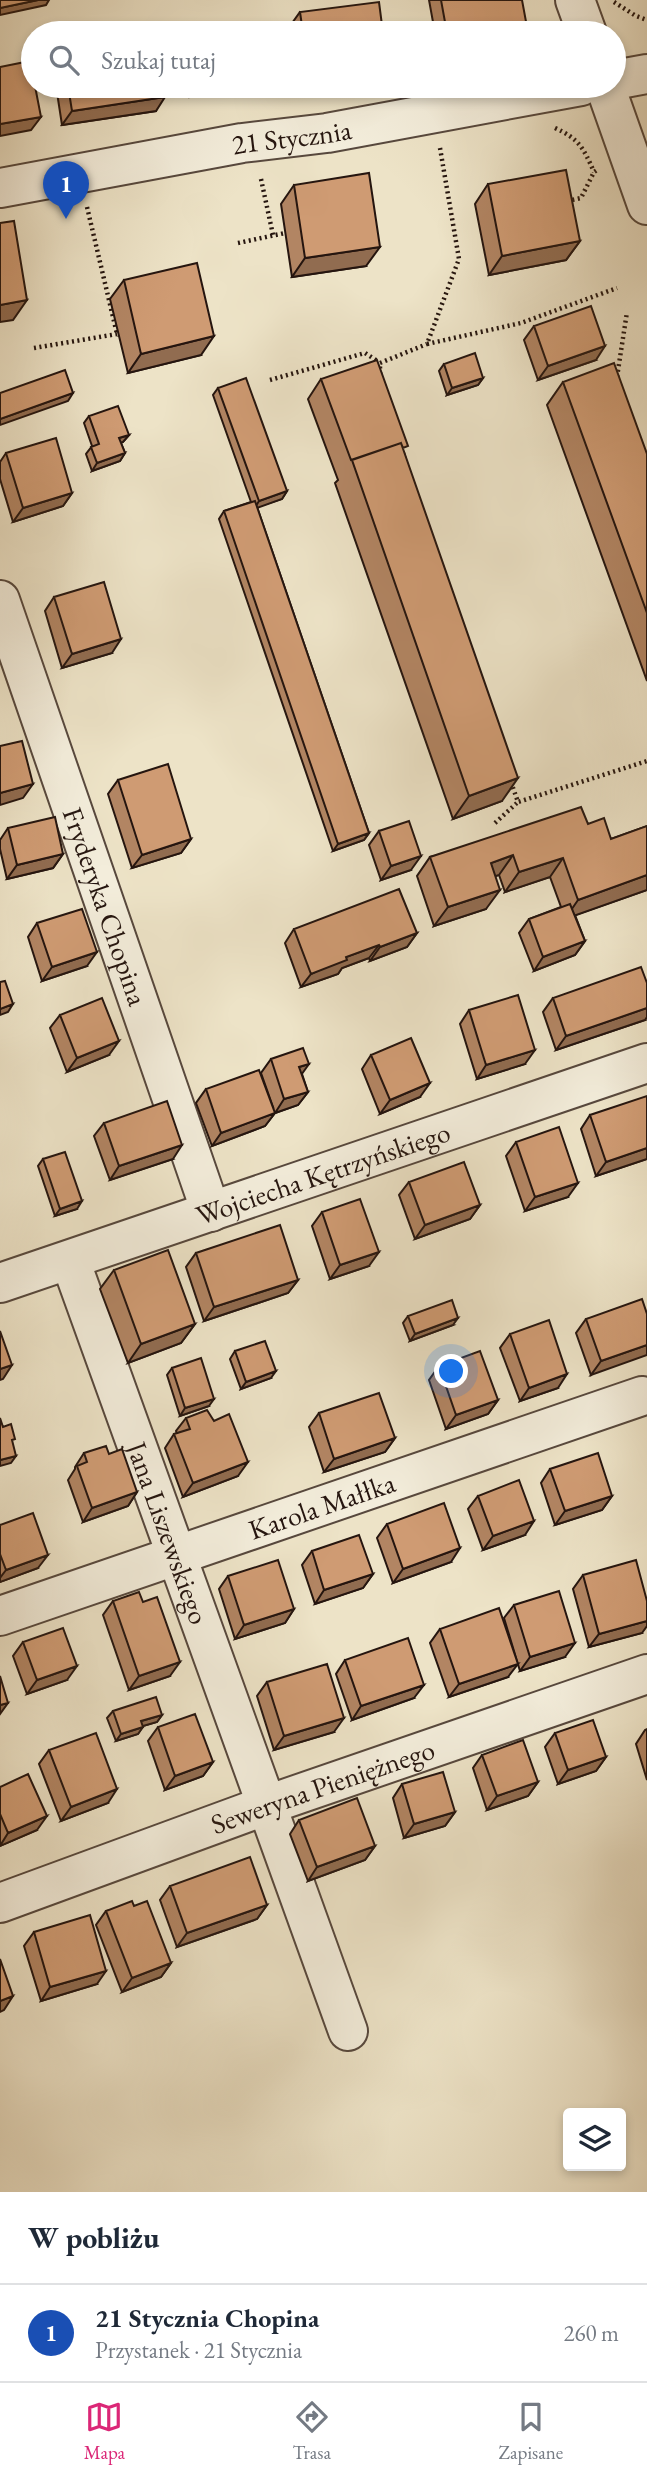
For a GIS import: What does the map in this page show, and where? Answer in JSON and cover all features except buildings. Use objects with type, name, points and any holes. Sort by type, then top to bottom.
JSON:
[{"type":"street","points":[[575,0],[583,21]]},
{"type":"street","points":[[626,78],[647,74]]},
{"type":"street","name":"21 Stycznia","points":[[0,188],[242,143],[341,130],[516,98]]},
{"type":"street","points":[[609,98],[647,205]]},
{"type":"street","name":"Fryderyka Chopina","points":[[0,600],[211,1212]]},
{"type":"street","name":"Wojciecha Kętrzyńskiego","points":[[0,1283],[647,1063]]},
{"type":"street","name":"Jana Liszewskiego","points":[[70,1260],[348,2031]]},
{"type":"street","name":"Karola Małłka","points":[[0,1616],[642,1396]]},
{"type":"street","name":"Seweryna Pieniężnego","points":[[0,1903],[267,1805],[647,1674]]},
{"type":"path","points":[[611,0],[647,20]]},
{"type":"path","points":[[553,127],[574,137],[585,151],[594,172],[582,198],[555,204]]},
{"type":"path","points":[[427,344],[459,259],[440,147]]},
{"type":"path","points":[[261,179],[273,235]]},
{"type":"path","points":[[34,348],[118,335],[87,207]]},
{"type":"path","points":[[237,243],[285,233]]},
{"type":"path","points":[[380,363],[427,344],[521,323],[617,288]]},
{"type":"path","points":[[617,380],[627,312]]},
{"type":"path","points":[[270,380],[365,353],[380,363]]},
{"type":"path","points":[[380,363],[380,380]]},
{"type":"path","points":[[495,823],[518,802],[647,761]]},
{"type":"path","points":[[509,776],[518,802]]},
{"type":"place","name":"21 Stycznia Chopina","points":[[66,219]]}]
